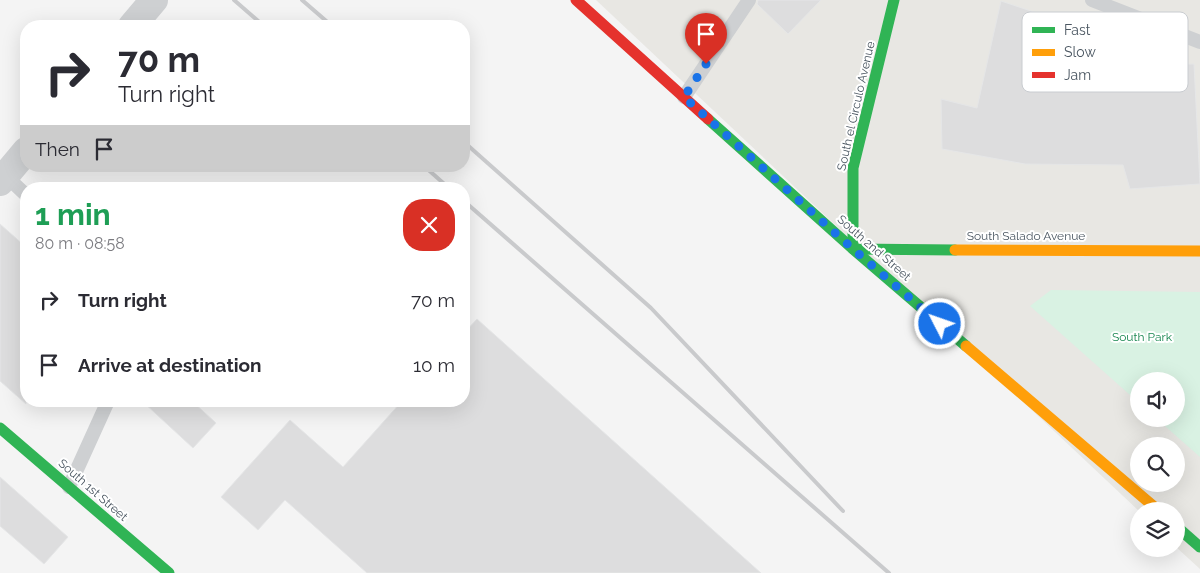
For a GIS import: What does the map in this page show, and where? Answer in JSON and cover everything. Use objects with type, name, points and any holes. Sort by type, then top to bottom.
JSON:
[{"type":"street","points":[[137,20],[154,0]]},
{"type":"street","name":"South 2nd Street","points":[[577,0],[853,249],[1148,502]]},
{"type":"street","name":"South el Circulo Avenue","points":[[853,249],[853,168],[894,0]]},
{"type":"street","points":[[3,179],[20,159]]},
{"type":"street","name":"South Salado Avenue","points":[[853,249],[1200,251]]},
{"type":"street","name":"South 1st Street","points":[[0,428],[169,573]]},
{"type":"street","points":[[1185,534],[1200,547]]},
{"type":"lane","points":[[684,97],[749,0]]},
{"type":"lane","points":[[1092,0],[1123,12]]},
{"type":"lane","points":[[1188,37],[1200,42]]},
{"type":"lane","points":[[3,179],[20,191]]},
{"type":"lane","points":[[69,487],[105,407]]},
{"type":"shaded area","points":[[596,0],[1200,0],[1200,569],[1185,555],[1185,502],[1130,503]]},
{"type":"green space","name":"South Park","points":[[1051,290],[1200,292],[1200,457],[1185,444],[1185,437],[1177,437],[1166,427],[1185,427],[1185,372],[1130,372],[1130,395],[1030,306]]},
{"type":"building","points":[[758,0],[821,0],[788,34],[757,4]]},
{"type":"building","points":[[1001,1],[1034,12],[1022,12],[1022,92],[1188,92],[1188,64],[1194,64],[1200,184],[1130,189],[1123,165],[1025,164],[942,149],[941,99],[977,108]]},
{"type":"building","points":[[0,224],[20,242],[20,399],[0,381]]},
{"type":"building","points":[[477,319],[761,573],[367,573],[285,500],[258,530],[221,497],[290,420],[343,467],[397,407],[470,407],[470,327]]},
{"type":"building","points":[[149,407],[199,407],[216,423],[193,448]]},
{"type":"building","points":[[0,477],[68,537],[44,564],[0,526]]},
{"type":"railway","points":[[234,0],[257,20]]},
{"type":"railway","points":[[302,0],[325,20]]},
{"type":"railway","points":[[470,147],[651,308],[843,511]]},
{"type":"railway","points":[[431,172],[442,182]]},
{"type":"railway","points":[[470,206],[889,573]]},
{"type":"traffic: fast","points":[[894,0],[853,168],[853,249],[955,250]]},
{"type":"traffic: fast","points":[[708,119],[853,249],[966,346]]},
{"type":"traffic: fast","points":[[0,428],[169,573]]},
{"type":"traffic: fast","points":[[1185,534],[1200,547]]},
{"type":"traffic: slow","points":[[955,250],[1200,251]]},
{"type":"traffic: slow","points":[[966,346],[1148,502]]},
{"type":"traffic: jam","points":[[576,0],[708,119]]},
{"type":"route","points":[[706,64],[684,97],[853,249],[940,324]]}]
